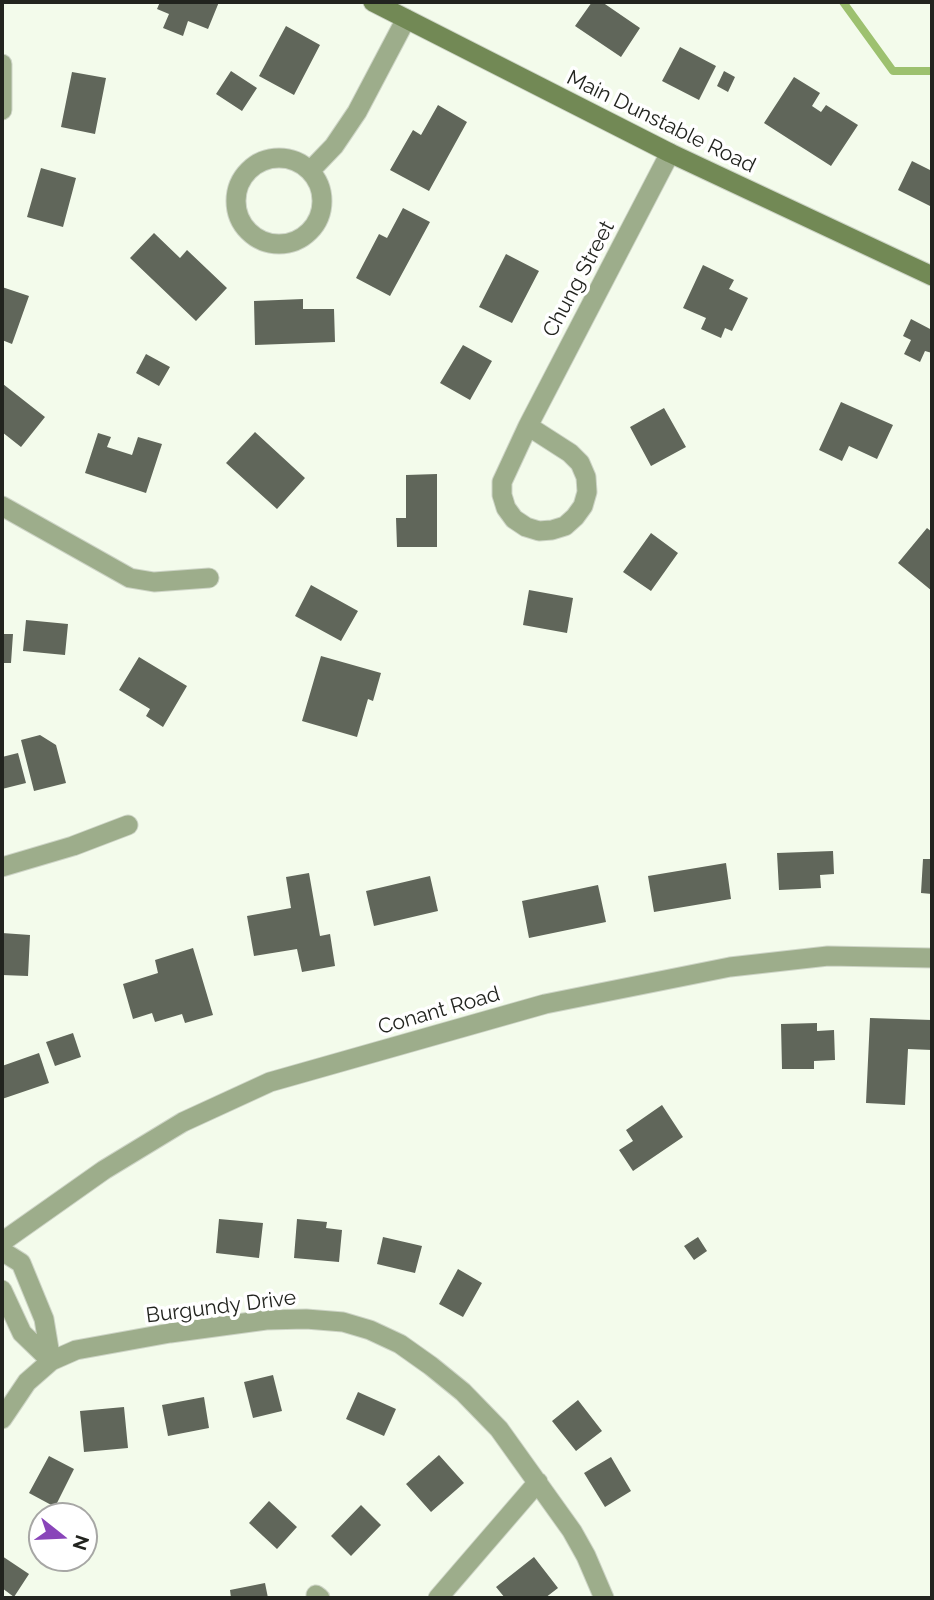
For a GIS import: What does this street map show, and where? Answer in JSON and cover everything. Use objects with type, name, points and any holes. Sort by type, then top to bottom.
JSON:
[{"type":"main road","name":"Main Dunstable Road","points":[[373,2],[670,153],[932,276]]},
{"type":"street","points":[[310,171],[334,146],[357,112],[406,19]]},
{"type":"street","points":[[2,64],[2,110]]},
{"type":"street","name":"Chung Street","points":[[528,426],[570,453],[580,463],[586,477],[587,492],[583,506],[565,526],[552,530],[538,531],[514,519],[506,508],[502,495],[506,469],[528,426],[670,153]]},
{"type":"street","points":[[286,158],[310,171],[318,183],[322,198],[314,226],[303,237],[289,243],[274,244],[260,240],[248,231],[240,220],[236,207],[241,181],[249,170],[260,162],[286,158]]},
{"type":"street","points":[[2,506],[130,578],[154,582],[181,582],[209,578]]},
{"type":"street","points":[[2,867],[74,846],[128,825]]},
{"type":"street","name":"Conant Road","points":[[2,1241],[104,1170],[183,1122],[270,1082],[545,1004],[730,967],[828,956],[932,958]]},
{"type":"street","points":[[2,1251],[21,1263],[44,1319],[51,1361]]},
{"type":"street","points":[[2,1290],[22,1334],[51,1361]]},
{"type":"street","name":"Burgundy Drive","points":[[2,1419],[27,1382],[51,1361],[76,1350],[224,1325],[280,1320],[343,1322],[370,1330],[400,1344],[431,1366],[463,1392],[499,1429],[538,1482],[586,1556],[604,1598]]},
{"type":"street","points":[[438,1598],[538,1482]]},
{"type":"building","points":[[160,2],[219,2],[208,29],[188,21],[183,36],[163,28],[169,14],[157,9]]},
{"type":"building","points":[[592,2],[602,2],[640,28],[621,57],[575,26]]},
{"type":"building","points":[[286,26],[320,45],[294,95],[259,76]]},
{"type":"building","points":[[680,47],[716,66],[699,100],[662,81]]},
{"type":"building","points":[[231,71],[257,88],[242,111],[216,94]]},
{"type":"building","points":[[724,71],[735,77],[728,92],[717,86]]},
{"type":"building","points":[[72,72],[106,78],[95,134],[61,127]]},
{"type":"building","points":[[794,77],[820,93],[812,106],[821,112],[826,105],[858,125],[831,166],[764,123]]},
{"type":"building","points":[[438,105],[467,122],[429,191],[390,170],[413,130],[421,135]]},
{"type":"building","points":[[912,161],[932,171],[932,207],[898,190]]},
{"type":"building","points":[[41,168],[76,178],[63,227],[27,217]]},
{"type":"building","points":[[403,208],[430,222],[390,296],[356,278],[379,234],[387,238]]},
{"type":"building","points":[[154,233],[180,258],[187,250],[227,288],[196,321],[130,258]]},
{"type":"building","points":[[506,254],[539,271],[512,323],[479,307]]},
{"type":"building","points":[[703,265],[734,280],[729,289],[748,298],[732,331],[725,328],[721,338],[701,329],[706,318],[683,308]]},
{"type":"building","points":[[2,287],[29,296],[12,344],[2,340]]},
{"type":"building","points":[[303,299],[303,309],[334,309],[335,342],[255,345],[254,301]]},
{"type":"building","points":[[911,319],[932,330],[932,353],[925,351],[920,362],[904,354],[911,340],[903,336]]},
{"type":"building","points":[[463,345],[492,361],[470,400],[440,383]]},
{"type":"building","points":[[146,354],[170,367],[159,386],[136,373]]},
{"type":"building","points":[[3,384],[45,417],[21,447],[2,432]]},
{"type":"building","points":[[841,402],[893,425],[877,459],[849,446],[842,461],[819,450]]},
{"type":"building","points":[[664,408],[686,447],[651,466],[630,427]]},
{"type":"building","points":[[255,432],[305,478],[277,509],[226,463]]},
{"type":"building","points":[[98,433],[111,437],[107,447],[132,455],[138,437],[162,444],[146,493],[85,473]]},
{"type":"building","points":[[437,474],[437,547],[397,547],[396,518],[406,518],[406,475]]},
{"type":"building","points":[[927,528],[932,532],[932,591],[898,563]]},
{"type":"building","points":[[651,533],[678,553],[651,591],[623,572]]},
{"type":"building","points":[[311,585],[358,611],[341,641],[295,616]]},
{"type":"building","points":[[529,590],[573,598],[567,633],[523,625]]},
{"type":"building","points":[[26,620],[68,624],[65,655],[23,651]]},
{"type":"building","points":[[2,634],[13,634],[11,663],[2,663]]},
{"type":"building","points":[[321,656],[381,673],[373,701],[368,699],[357,737],[302,721]]},
{"type":"building","points":[[139,657],[187,686],[163,727],[146,716],[150,709],[119,690]]},
{"type":"building","points":[[40,735],[56,745],[66,783],[34,791],[21,740]]},
{"type":"building","points":[[18,753],[26,783],[2,789],[2,757]]},
{"type":"building","points":[[833,851],[834,874],[820,875],[821,888],[779,890],[777,853]]},
{"type":"building","points":[[923,859],[932,859],[932,894],[921,893]]},
{"type":"building","points":[[726,863],[731,899],[654,912],[648,876]]},
{"type":"building","points":[[309,873],[320,936],[330,934],[335,966],[302,972],[297,949],[254,956],[247,916],[291,908],[286,877]]},
{"type":"building","points":[[430,876],[438,911],[374,926],[366,891]]},
{"type":"building","points":[[598,885],[606,922],[529,938],[522,901]]},
{"type":"building","points":[[2,933],[30,935],[28,976],[2,975]]},
{"type":"building","points":[[193,948],[213,1015],[185,1023],[182,1014],[155,1022],[152,1013],[133,1019],[123,984],[158,973],[155,960]]},
{"type":"building","points":[[870,1018],[932,1020],[932,1050],[908,1049],[905,1105],[866,1103]]},
{"type":"building","points":[[817,1023],[817,1031],[834,1030],[835,1060],[814,1061],[814,1069],[782,1069],[781,1024]]},
{"type":"building","points":[[73,1033],[81,1057],[55,1066],[46,1042]]},
{"type":"building","points":[[39,1053],[49,1083],[2,1099],[2,1066]]},
{"type":"building","points":[[662,1105],[683,1137],[633,1171],[619,1150],[633,1141],[626,1130]]},
{"type":"building","points":[[219,1219],[263,1223],[259,1258],[216,1253]]},
{"type":"building","points":[[297,1219],[327,1222],[326,1228],[342,1230],[339,1262],[294,1258]]},
{"type":"building","points":[[383,1237],[422,1246],[415,1273],[377,1264]]},
{"type":"building","points":[[698,1237],[707,1251],[694,1260],[684,1246]]},
{"type":"building","points":[[458,1269],[482,1283],[463,1317],[439,1304]]},
{"type":"building","points":[[273,1375],[282,1411],[253,1418],[244,1382]]},
{"type":"building","points":[[358,1392],[396,1409],[384,1436],[346,1419]]},
{"type":"building","points":[[204,1397],[209,1428],[168,1436],[162,1405]]},
{"type":"building","points":[[578,1400],[602,1431],[576,1451],[552,1421]]},
{"type":"building","points":[[124,1407],[128,1448],[84,1452],[80,1411]]},
{"type":"building","points":[[439,1455],[464,1483],[431,1512],[406,1484]]},
{"type":"building","points":[[49,1456],[74,1469],[58,1502],[46,1502],[29,1493]]},
{"type":"building","points":[[611,1457],[631,1491],[605,1507],[584,1473]]},
{"type":"building","points":[[269,1501],[297,1527],[277,1549],[249,1523]]},
{"type":"building","points":[[361,1505],[381,1525],[351,1556],[331,1536]]},
{"type":"building","points":[[2,1556],[29,1574],[14,1597],[2,1588]]},
{"type":"building","points":[[534,1557],[558,1588],[545,1598],[505,1598],[496,1587]]},
{"type":"building","points":[[265,1583],[268,1598],[231,1598],[230,1590]]},
{"type":"waterway","points":[[843,2],[893,71],[932,71]]}]
